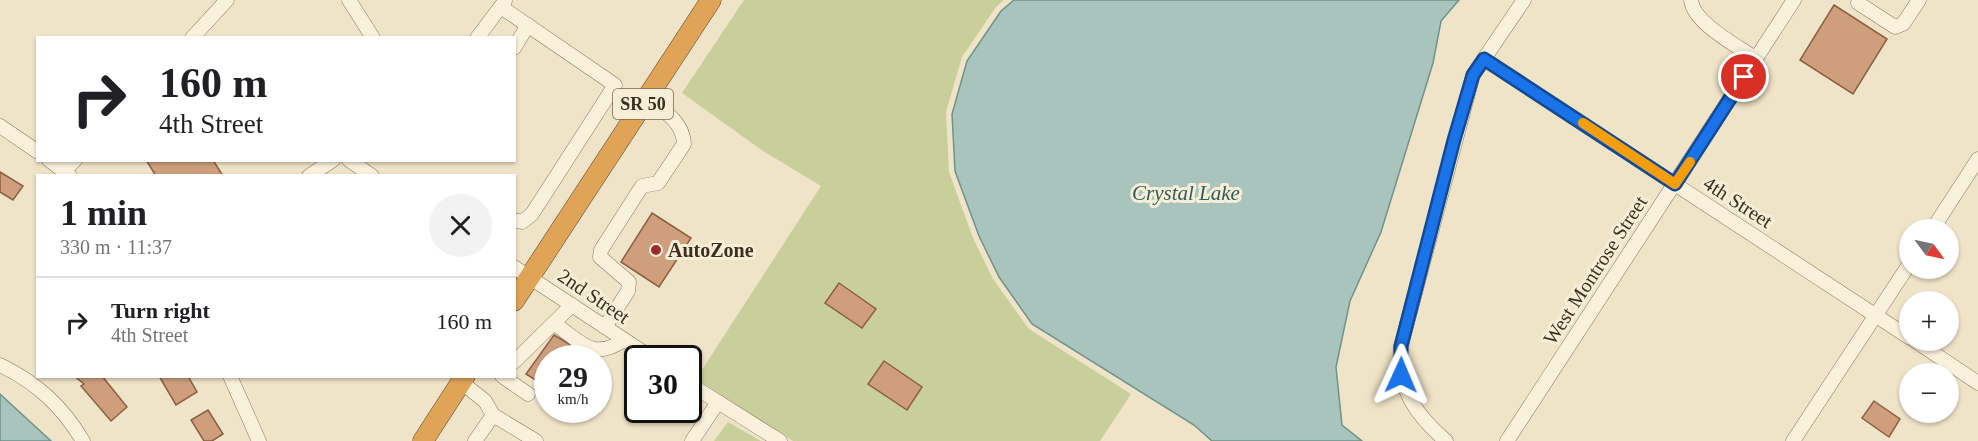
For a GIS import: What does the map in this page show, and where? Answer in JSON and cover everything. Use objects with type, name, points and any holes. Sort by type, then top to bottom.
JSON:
[{"type":"highway","name":"SR 50","points":[[516,294],[522,272],[646,99],[711,0]]},
{"type":"highway","points":[[423,441],[463,379]]},
{"type":"street","points":[[194,36],[227,0]]},
{"type":"street","points":[[349,0],[372,36]]},
{"type":"street","points":[[1446,441],[1412,407],[1401,375],[1400,357],[1454,140],[1473,75],[1524,0]]},
{"type":"street","points":[[1690,0],[1693,10],[1705,23],[1756,59]]},
{"type":"street","name":"West Montrose Street","points":[[1507,441],[1794,0]]},
{"type":"street","points":[[1858,3],[1895,27],[1903,24],[1919,0]]},
{"type":"street","points":[[479,36],[504,3],[528,25],[615,85],[532,214],[522,222],[516,220]]},
{"type":"street","points":[[516,45],[528,25]]},
{"type":"street","name":"4th Street","points":[[1484,59],[1899,331]]},
{"type":"street","points":[[605,327],[628,291],[629,282],[604,263],[600,257],[601,250],[642,186],[658,183],[684,144],[681,128],[670,115],[646,99]]},
{"type":"street","points":[[0,126],[36,151]]},
{"type":"street","points":[[1939,219],[1978,159]]},
{"type":"street","points":[[52,162],[67,173]]},
{"type":"street","points":[[312,174],[330,162]]},
{"type":"street","points":[[352,162],[369,174]]},
{"type":"street","name":"2nd Street","points":[[522,272],[632,345]]},
{"type":"street","points":[[1793,441],[1899,279]]},
{"type":"street","points":[[516,357],[555,324],[572,305]]},
{"type":"street","points":[[555,324],[594,351],[606,351],[624,340]]},
{"type":"street","points":[[1930,351],[1978,383]]},
{"type":"street","points":[[0,365],[43,390],[57,404],[83,441]]},
{"type":"street","points":[[231,378],[259,441]]},
{"type":"street","points":[[504,378],[528,394]]},
{"type":"street","points":[[463,379],[485,401],[493,414],[536,441]]},
{"type":"street","points":[[702,391],[780,441]]},
{"type":"street","points":[[692,441],[718,402]]},
{"type":"street","points":[[475,441],[493,414]]},
{"type":"green space","points":[[744,0],[1004,0],[996,7],[962,57],[946,112],[949,172],[973,238],[993,279],[1029,329],[1131,394],[1100,441],[793,441],[702,383],[702,370],[821,186],[763,151],[682,93]]},
{"type":"green space","points":[[728,422],[761,441],[714,441]]},
{"type":"water","name":"Crystal Lake","points":[[1014,0],[1459,0],[1441,21],[1433,63],[1381,232],[1350,301],[1336,367],[1342,425],[1362,441],[1212,441],[1194,425],[1032,324],[999,277],[979,236],[955,171],[952,114],[967,61],[1001,11]]},
{"type":"water","points":[[0,394],[51,441],[0,441]]},
{"type":"building","points":[[1834,5],[1887,39],[1853,94],[1800,60]]},
{"type":"building","points":[[147,162],[214,162],[222,174],[155,174]]},
{"type":"building","points":[[0,172],[23,186],[13,200],[0,192]]},
{"type":"building","name":"AutoZone","points":[[652,213],[691,238],[659,287],[621,262]]},
{"type":"building","points":[[839,283],[876,309],[862,328],[825,303]]},
{"type":"building","points":[[554,335],[571,345],[547,345]]},
{"type":"building","points":[[884,361],[922,387],[907,410],[868,384]]},
{"type":"building","points":[[534,363],[534,379],[526,374]]},
{"type":"building","points":[[76,378],[104,378],[127,407],[111,421],[81,386],[84,384]]},
{"type":"building","points":[[160,378],[189,378],[197,392],[176,405]]},
{"type":"building","points":[[1874,401],[1899,418],[1899,421],[1889,437],[1862,418]]},
{"type":"building","points":[[208,410],[223,434],[212,441],[204,441],[191,420]]},
{"type":"slow traffic","points":[[1583,123],[1675,184],[1690,162]]},
{"type":"place","name":"AutoZone","points":[[656,250]]},
{"type":"route","points":[[1401,375],[1401,346],[1454,140],[1473,75],[1484,59],[1529,86],[1675,184],[1744,77]]}]
